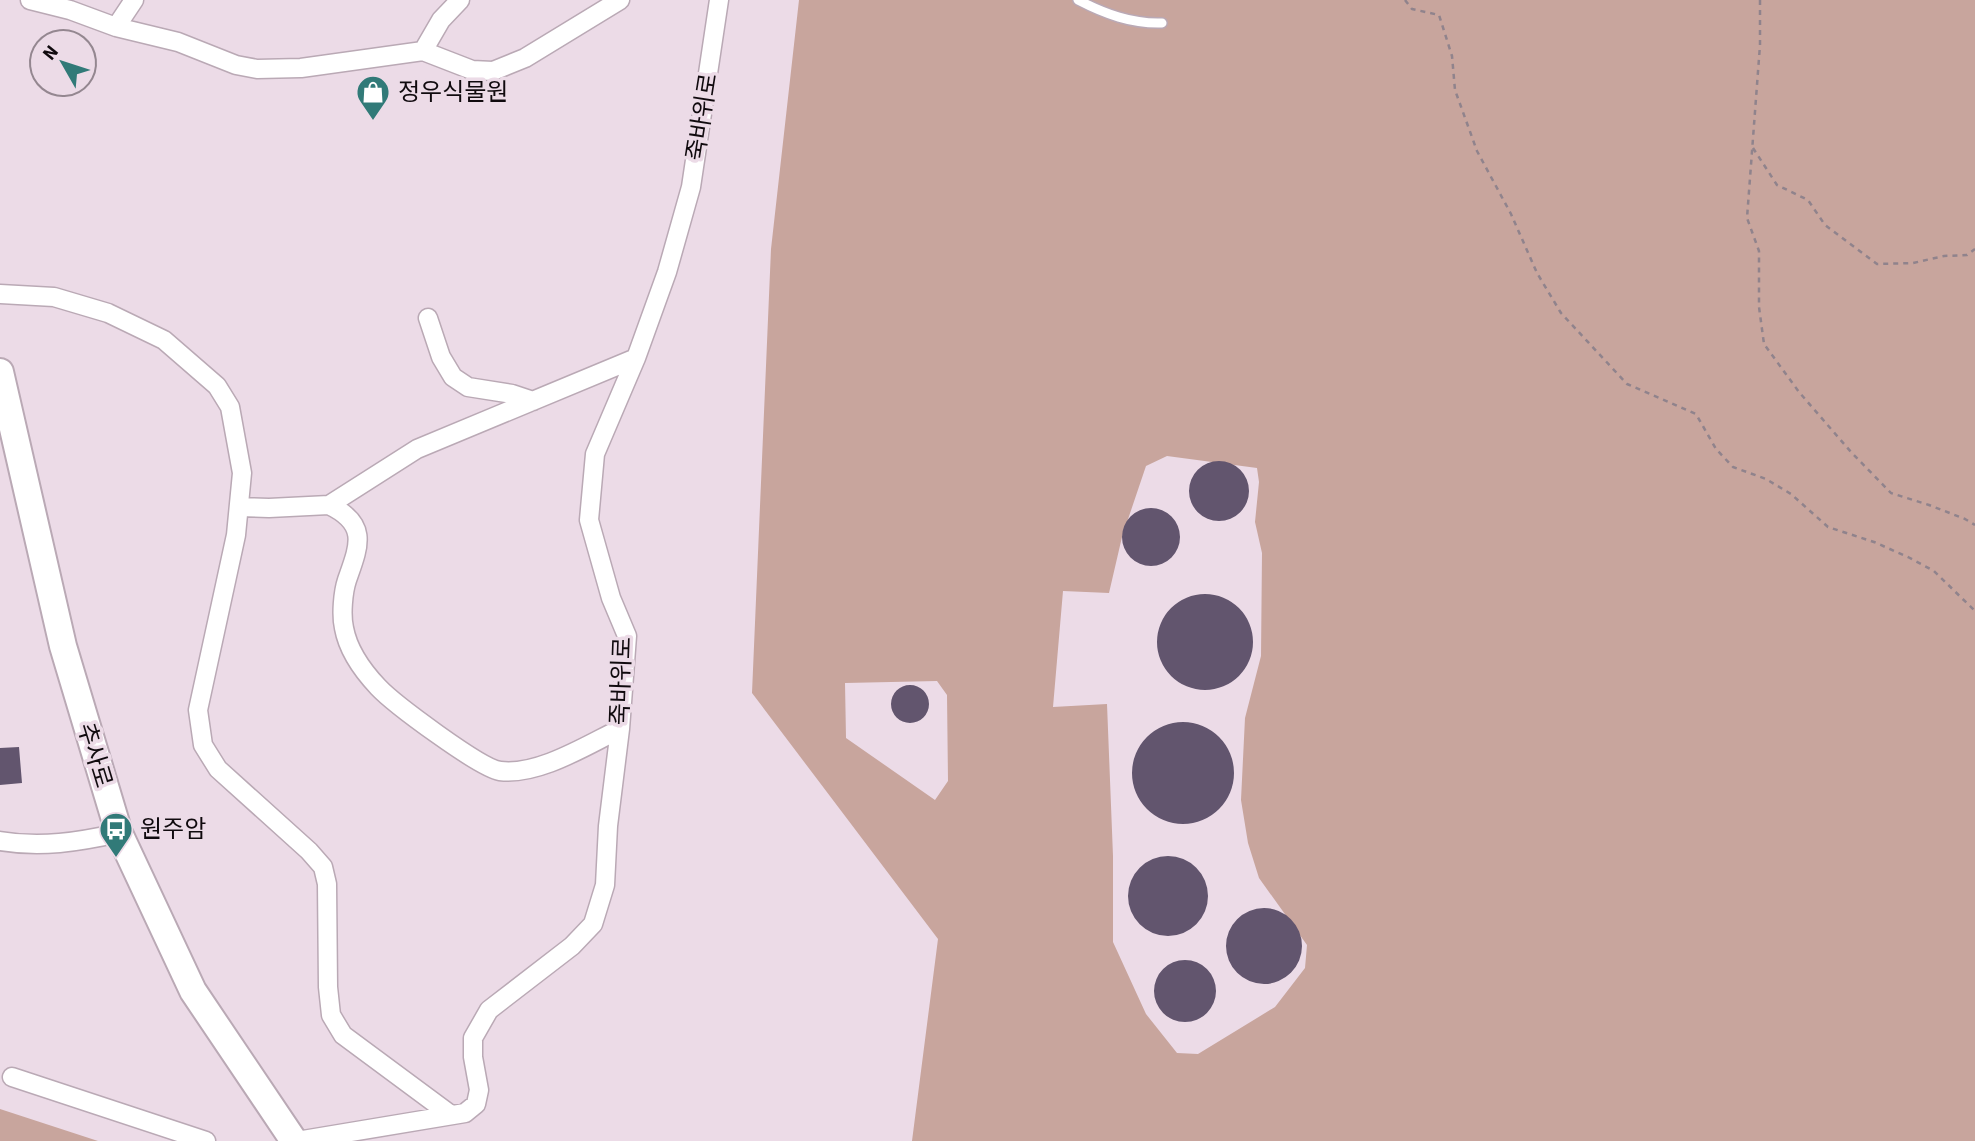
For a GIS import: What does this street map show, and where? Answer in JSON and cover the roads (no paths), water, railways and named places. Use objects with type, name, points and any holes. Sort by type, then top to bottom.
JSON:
[{"type":"street","points":[[30,0],[70,10],[116,27],[178,42],[236,65],[257,69],[301,68],[423,51],[472,70],[493,71],[525,58],[620,0]]},
{"type":"street","points":[[116,27],[134,0]]},
{"type":"street","points":[[423,51],[441,20],[460,0]]},
{"type":"street","name":"죽바위로","points":[[296,1141],[465,1113],[476,1104],[479,1090],[473,1057],[474,1038],[489,1010],[572,946],[593,924],[605,885],[607,827],[620,729],[627,636],[611,598],[589,520],[595,454],[636,358],[667,272],[691,187],[719,0]]},
{"type":"street","points":[[0,294],[54,297],[108,313],[164,340],[217,386],[230,407],[242,473],[236,535],[198,710],[203,745],[218,769],[309,851],[323,867],[327,884],[328,987],[331,1015],[343,1035],[451,1115]]},
{"type":"street","points":[[428,318],[441,357],[453,377],[468,387],[512,394],[533,401]]},
{"type":"street","points":[[329,505],[418,449],[636,358]]},
{"type":"street","name":"추사로","points":[[0,372],[63,646],[119,833],[193,991],[296,1141]]},
{"type":"street","points":[[239,507],[329,505],[346,513],[358,535],[358,552],[346,583],[343,626],[352,654],[378,687],[408,712],[477,760],[499,771],[518,771],[540,766],[620,729]]},
{"type":"street","points":[[0,841],[26,846],[73,843],[119,833]]},
{"type":"street","points":[[12,1077],[206,1141]]},
{"type":"lane","points":[[1078,0],[1121,18],[1142,23],[1162,23]]},
{"type":"place","name":"정우식물원","points":[[373,122]]},
{"type":"place","name":"원주암","points":[[116,859]]}]
